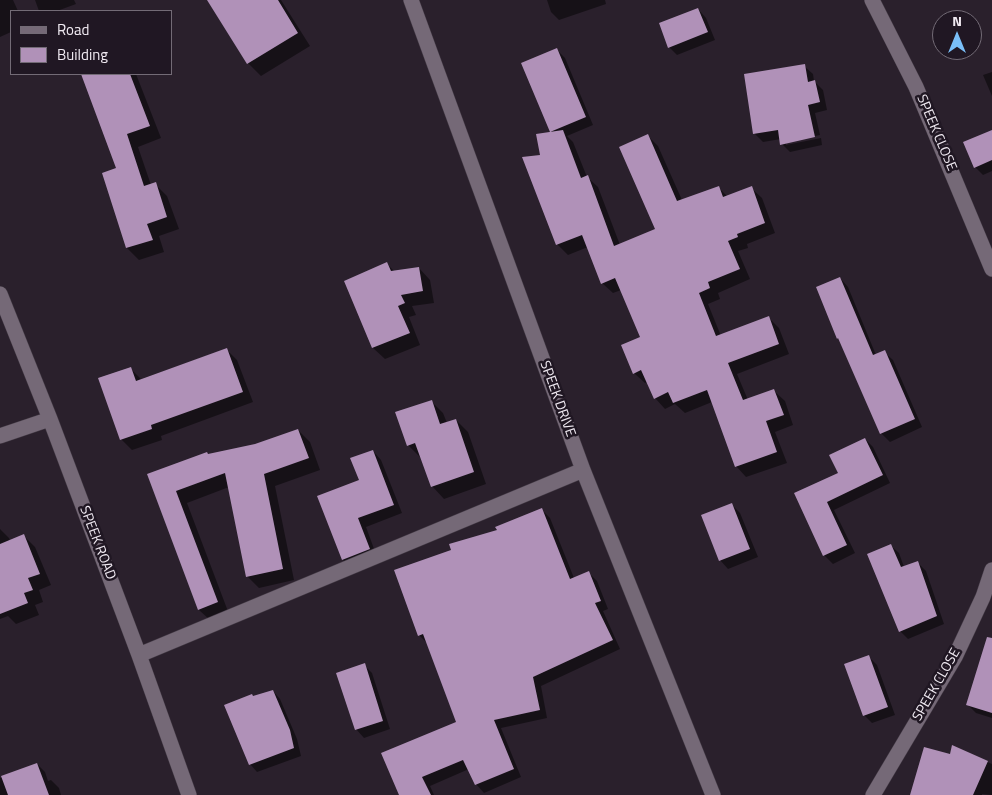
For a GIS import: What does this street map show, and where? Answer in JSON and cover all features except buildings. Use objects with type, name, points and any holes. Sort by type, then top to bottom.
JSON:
[{"type":"street","name":"SPEEK DRIVE","points":[[411,0],[583,470],[713,795]]},
{"type":"street","name":"SPEEK CLOSE","points":[[872,0],[916,87],[992,269]]},
{"type":"street","name":"SPEEK ROAD","points":[[0,294],[50,419],[139,655],[189,795]]},
{"type":"street","points":[[0,436],[50,419]]},
{"type":"street","points":[[139,655],[583,470]]},
{"type":"street","name":"SPEEK CLOSE","points":[[873,795],[955,657],[983,597],[992,570]]}]
